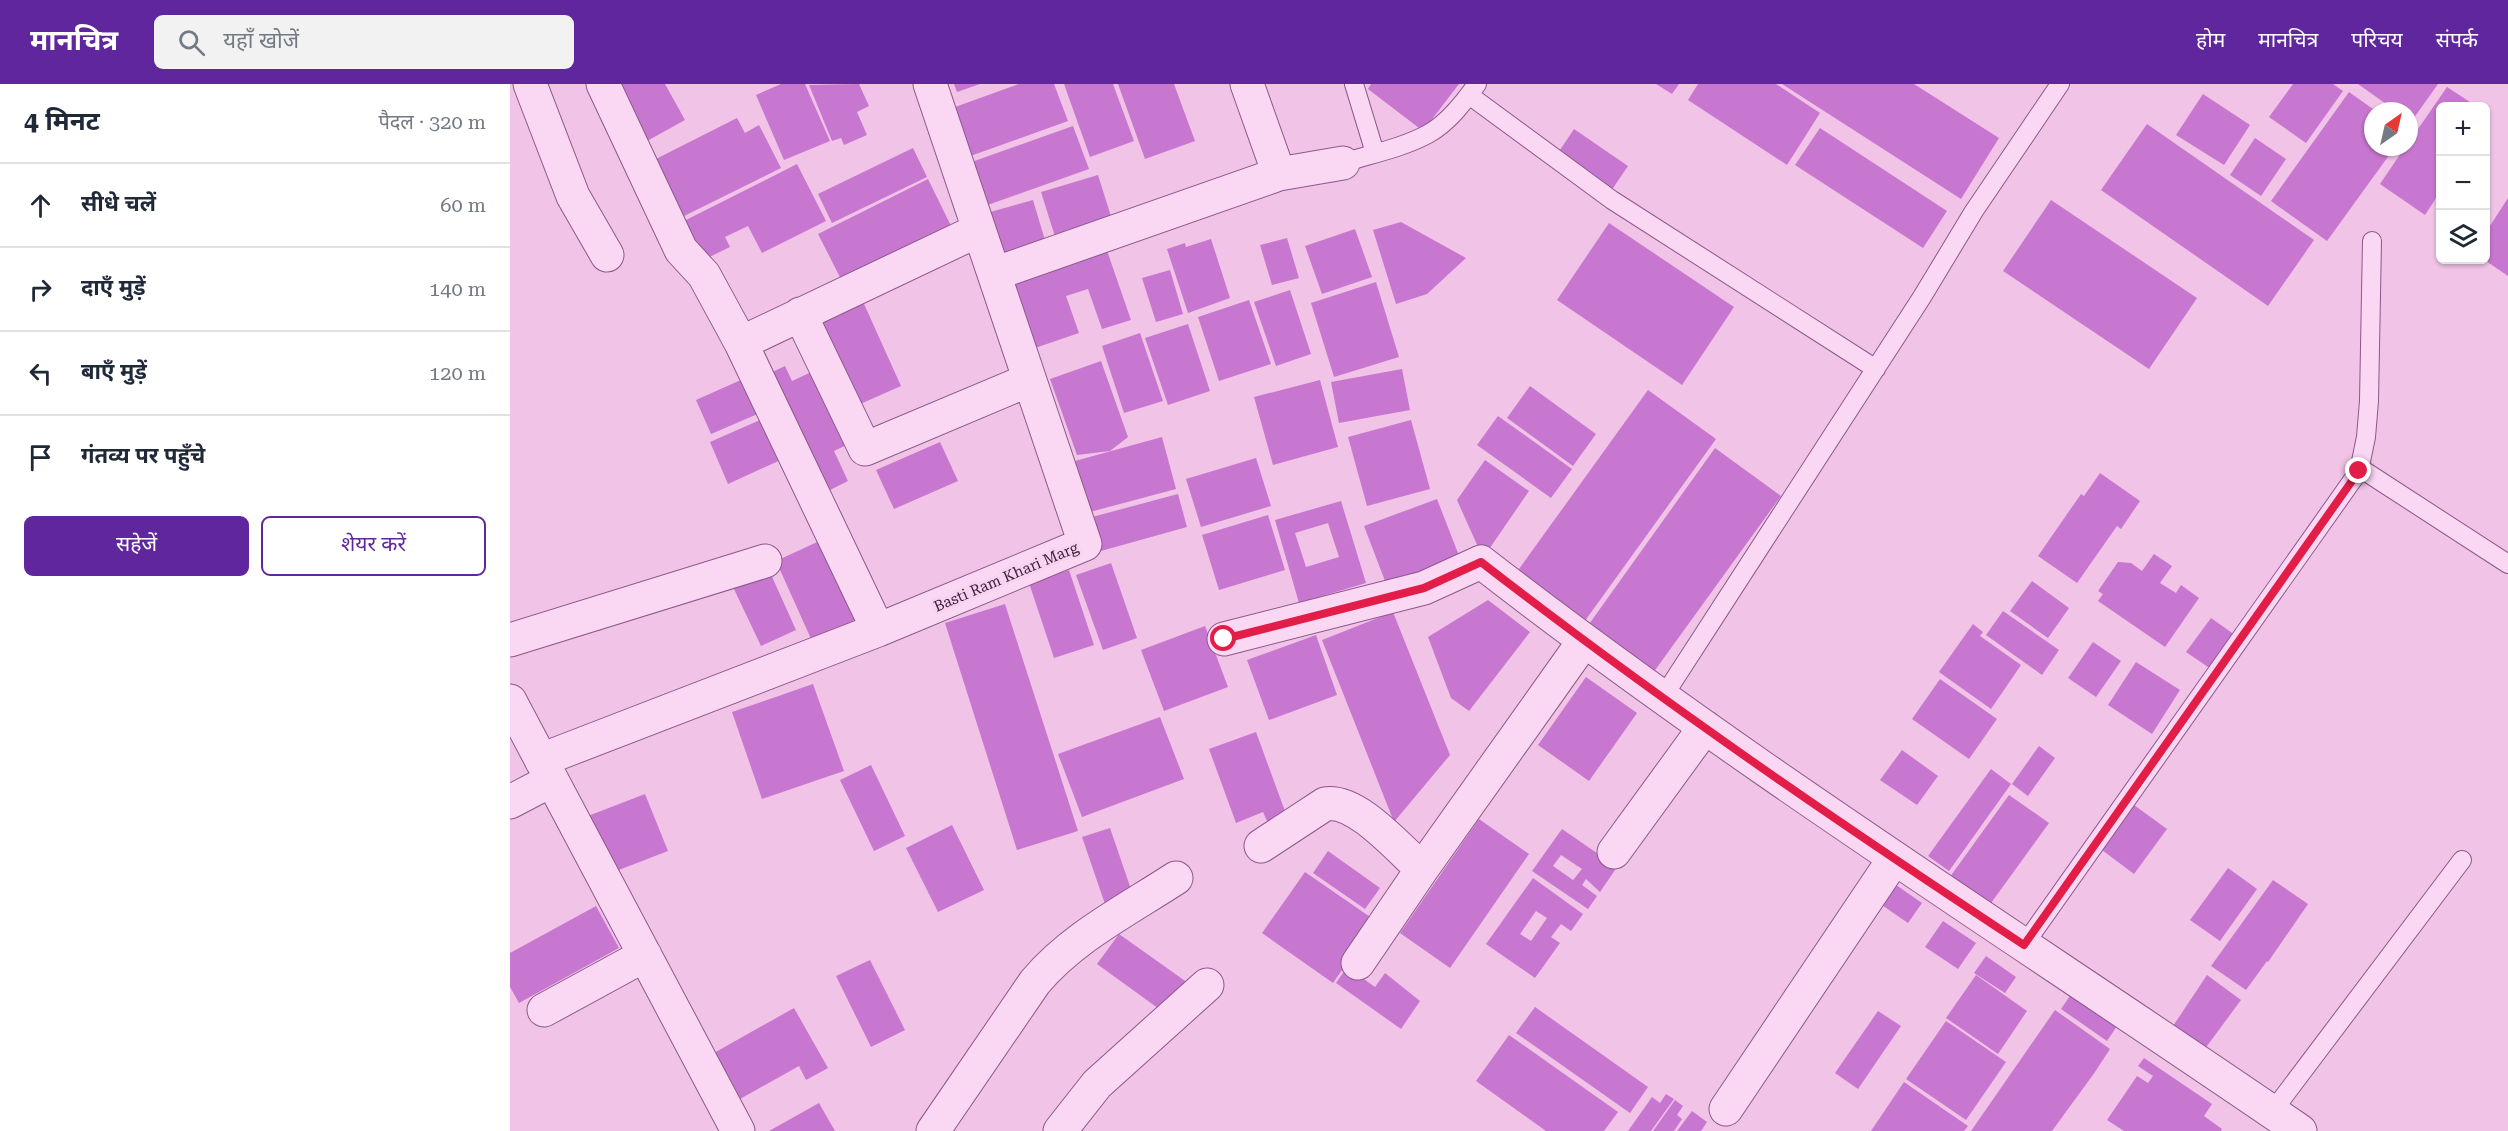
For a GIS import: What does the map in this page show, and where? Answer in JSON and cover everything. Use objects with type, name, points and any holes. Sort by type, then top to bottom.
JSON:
[{"type":"street","points":[[530,84],[573,196],[607,255]]},
{"type":"street","points":[[603,84],[681,250],[704,275],[741,343],[878,630]]},
{"type":"street","name":"Basti Ram Khari Marg","points":[[510,802],[546,770],[1085,544],[930,84]]},
{"type":"street","points":[[1247,84],[1279,174]]},
{"type":"street","points":[[994,274],[1279,174],[1343,163]]},
{"type":"street","points":[[741,343],[979,230]]},
{"type":"street","points":[[800,314],[865,449],[1029,380]]},
{"type":"street","points":[[510,640],[765,561]]},
{"type":"street","points":[[1224,639],[1424,588],[1481,562],[1584,641],[1894,859],[2300,1131]]},
{"type":"street","points":[[1358,963],[1584,641]]},
{"type":"street","points":[[510,701],[738,1131]]},
{"type":"street","points":[[1614,852],[1705,727]]},
{"type":"street","points":[[1261,846],[1325,804],[1335,802],[1359,813],[1422,869]]},
{"type":"street","points":[[1726,1109],[1894,859]]},
{"type":"street","points":[[933,1131],[1035,982],[1050,965],[1073,945],[1176,878]]},
{"type":"street","points":[[544,1010],[645,955]]},
{"type":"street","points":[[1060,1131],[1097,1084],[1207,985]]},
{"type":"lane","points":[[1354,84],[1375,153]]},
{"type":"lane","points":[[1663,697],[1876,369],[1974,211],[2060,84]]},
{"type":"lane","points":[[1343,163],[1430,134],[1450,117],[1473,89],[1612,200],[1876,369]]},
{"type":"lane","points":[[2024,945],[2360,468],[2369,401],[2372,241]]},
{"type":"lane","points":[[2360,468],[2508,564]]},
{"type":"lane","points":[[2272,1112],[2462,860]]},
{"type":"building","points":[[615,84],[665,84],[685,120],[647,141]]},
{"type":"building","points":[[781,84],[805,84],[830,141],[784,160],[756,95]]},
{"type":"building","points":[[859,84],[869,106],[857,112],[867,135],[844,145],[841,138],[832,141],[809,85]]},
{"type":"building","points":[[954,84],[980,84],[957,92]]},
{"type":"building","points":[[1019,84],[1054,84],[1068,121],[962,159],[944,111]]},
{"type":"building","points":[[1064,84],[1113,84],[1134,141],[1090,157]]},
{"type":"building","points":[[1118,84],[1174,84],[1195,141],[1145,159]]},
{"type":"building","points":[[1371,84],[1459,84],[1423,131],[1368,89]]},
{"type":"building","points":[[1656,84],[1679,84],[1672,94]]},
{"type":"building","points":[[1698,84],[1776,84],[1820,113],[1787,165],[1688,100]]},
{"type":"building","points":[[1782,84],[1914,84],[1999,138],[1961,199]]},
{"type":"building","points":[[2293,84],[2333,84],[2343,91],[2306,143],[2269,117]]},
{"type":"building","points":[[2358,84],[2438,84],[2418,112],[2418,102],[2383,102]]},
{"type":"building","points":[[2447,87],[2470,102],[2437,102]]},
{"type":"building","points":[[2349,92],[2364,103],[2364,156],[2388,156],[2327,241],[2271,201]]},
{"type":"building","points":[[2203,94],[2250,125],[2224,165],[2176,135]]},
{"type":"building","points":[[2436,103],[2436,198],[2425,215],[2380,184],[2399,156],[2418,156],[2418,129]]},
{"type":"building","points":[[737,118],[745,133],[759,125],[781,168],[674,221],[646,164]]},
{"type":"building","points":[[2147,124],[2314,240],[2268,306],[2101,190]]},
{"type":"building","points":[[1073,126],[1089,169],[982,207],[966,164]]},
{"type":"building","points":[[1820,128],[1947,211],[1923,248],[1795,165]]},
{"type":"building","points":[[1574,129],[1628,166],[1611,191],[1558,153]]},
{"type":"building","points":[[2255,138],[2286,159],[2261,196],[2230,175]]},
{"type":"building","points":[[913,148],[927,177],[832,223],[818,194]]},
{"type":"building","points":[[797,164],[826,221],[762,253],[748,226],[725,237],[730,247],[697,263],[678,224]]},
{"type":"building","points":[[1098,175],[1114,226],[1057,243],[1041,192]]},
{"type":"building","points":[[928,179],[955,234],[846,289],[818,234]]},
{"type":"building","points":[[2508,198],[2508,276],[2490,264],[2490,226]]},
{"type":"building","points":[[1033,200],[1047,247],[998,261],[983,214]]},
{"type":"building","points":[[2051,200],[2197,298],[2149,369],[2003,271]]},
{"type":"building","points":[[1401,222],[1466,258],[1427,294],[1396,304],[1373,230]]},
{"type":"building","points":[[1609,223],[1734,307],[1682,385],[1557,300]]},
{"type":"building","points":[[1355,229],[1372,277],[1322,294],[1305,246]]},
{"type":"building","points":[[1287,238],[1299,278],[1272,285],[1260,245]]},
{"type":"building","points":[[1211,239],[1230,298],[1188,313],[1167,249],[1185,243],[1186,247]]},
{"type":"building","points":[[1105,245],[1131,320],[1102,329],[1088,289],[1066,296],[1079,333],[1035,348],[1011,277]]},
{"type":"building","points":[[1170,270],[1183,314],[1156,322],[1142,278]]},
{"type":"building","points":[[1376,282],[1399,357],[1334,377],[1311,303]]},
{"type":"building","points":[[1290,290],[1311,354],[1276,366],[1254,302]]},
{"type":"building","points":[[860,295],[901,386],[849,409],[808,318]]},
{"type":"building","points":[[1249,300],[1271,364],[1219,381],[1198,317]]},
{"type":"building","points":[[1188,324],[1210,391],[1168,405],[1145,338]]},
{"type":"building","points":[[1140,333],[1163,401],[1124,413],[1102,346]]},
{"type":"building","points":[[1101,361],[1128,437],[1110,451],[1077,455],[1050,379]]},
{"type":"building","points":[[785,366],[792,381],[822,367],[857,440],[834,451],[848,481],[818,496],[762,377]]},
{"type":"building","points":[[1402,369],[1410,410],[1339,423],[1331,382]]},
{"type":"building","points":[[752,375],[767,410],[711,434],[696,400]]},
{"type":"building","points":[[1320,380],[1338,447],[1273,465],[1254,397]]},
{"type":"building","points":[[1530,386],[1596,434],[1573,466],[1507,418]]},
{"type":"building","points":[[1648,390],[1716,439],[1582,625],[1514,576]]},
{"type":"building","points":[[769,416],[787,457],[728,484],[710,442]]},
{"type":"building","points":[[1498,416],[1572,469],[1551,498],[1477,445]]},
{"type":"building","points":[[1411,420],[1430,489],[1367,506],[1348,437]]},
{"type":"building","points":[[1162,437],[1176,489],[1090,512],[1075,461]]},
{"type":"building","points":[[940,442],[958,481],[894,509],[876,470]]},
{"type":"building","points":[[1715,448],[1781,496],[1653,673],[1587,627]]},
{"type":"building","points":[[1256,458],[1271,506],[1201,527],[1186,479]]},
{"type":"building","points":[[1485,460],[1529,491],[1483,558],[1457,500]]},
{"type":"building","points":[[2100,473],[2140,501],[2121,529],[2117,526],[2077,583],[2038,556],[2081,494],[2084,496]]},
{"type":"building","points":[[1178,494],[1187,527],[1101,551],[1092,517]]},
{"type":"building","points":[[1437,499],[1463,566],[1390,594],[1364,526]]},
{"type":"building","points":[[1341,501],[1366,583],[1299,603],[1275,520]],"holes":[[[1328,523],[1339,557],[1306,567],[1295,533]]]},
{"type":"building","points":[[1268,515],[1285,570],[1219,590],[1202,535]]},
{"type":"building","points":[[826,538],[862,618],[812,641],[776,561]]},
{"type":"building","points":[[2154,554],[2172,566],[2160,583],[2176,593],[2181,585],[2199,598],[2165,647],[2098,601],[2103,594],[2098,591],[2118,562],[2131,563],[2142,571]]},
{"type":"building","points":[[1111,563],[1137,638],[1103,650],[1076,575]]},
{"type":"building","points":[[769,570],[796,630],[761,646],[733,587]]},
{"type":"building","points":[[1069,570],[1094,645],[1054,658],[1029,583]]},
{"type":"building","points":[[2032,581],[2069,608],[2048,638],[2010,611]]},
{"type":"building","points":[[1488,600],[1530,632],[1469,711],[1451,698],[1428,637]]},
{"type":"building","points":[[1005,604],[1078,831],[1017,850],[945,623]]},
{"type":"building","points":[[2003,611],[2059,650],[2042,675],[1986,635]]},
{"type":"building","points":[[1393,612],[1450,755],[1394,822],[1322,640]]},
{"type":"building","points":[[2211,618],[2235,635],[2211,669],[2186,652]]},
{"type":"building","points":[[1973,624],[1983,632],[1980,636],[2021,665],[1991,709],[1939,672]]},
{"type":"building","points":[[1205,626],[1228,687],[1164,711],[1141,650]]},
{"type":"building","points":[[1316,635],[1337,695],[1269,720],[1247,660]]},
{"type":"building","points":[[2093,642],[2121,661],[2096,697],[2068,678]]},
{"type":"building","points":[[2136,662],[2180,690],[2152,734],[2108,705]]},
{"type":"building","points":[[1586,677],[1637,713],[1589,781],[1538,745]]},
{"type":"building","points":[[1940,679],[1997,719],[1969,759],[1912,719]]},
{"type":"building","points":[[813,684],[844,771],[762,799],[732,712]]},
{"type":"building","points":[[1160,717],[1184,779],[1082,817],[1058,754]]},
{"type":"building","points":[[1256,732],[1286,814],[1267,821],[1263,812],[1236,823],[1209,749]]},
{"type":"building","points":[[2039,746],[2055,758],[2028,796],[2012,784]]},
{"type":"building","points":[[1902,750],[1938,776],[1917,805],[1880,780]]},
{"type":"building","points":[[871,765],[905,836],[874,851],[840,780]]},
{"type":"building","points":[[1991,769],[2011,784],[1949,871],[1928,856]]},
{"type":"building","points":[[645,794],[668,851],[611,873],[588,816]]},
{"type":"building","points":[[2009,795],[2049,823],[1986,910],[1947,881]]},
{"type":"building","points":[[2134,805],[2167,829],[2134,874],[2102,850]]},
{"type":"building","points":[[1479,819],[1529,854],[1450,968],[1400,933]]},
{"type":"building","points":[[952,825],[984,890],[938,912],[906,848]]},
{"type":"building","points":[[1110,828],[1134,898],[1106,907],[1082,837]]},
{"type":"building","points":[[1562,829],[1617,867],[1600,892],[1586,879],[1582,885],[1597,896],[1588,909],[1532,871]],"holes":[[[1561,855],[1582,869],[1573,880],[1553,866]]]},
{"type":"building","points":[[1328,851],[1380,888],[1365,909],[1313,873]]},
{"type":"building","points":[[2228,868],[2257,889],[2220,941],[2190,920]]},
{"type":"building","points":[[1305,872],[1376,921],[1333,983],[1262,933]]},
{"type":"building","points":[[1533,878],[1583,914],[1571,931],[1561,924],[1551,937],[1560,943],[1535,978],[1486,944]],"holes":[[[1536,911],[1547,918],[1531,941],[1520,934]]]},
{"type":"building","points":[[1889,880],[1922,903],[1908,923],[1876,901]]},
{"type":"building","points":[[2273,880],[2308,904],[2246,990],[2211,966]]},
{"type":"building","points":[[596,906],[619,948],[519,1003],[510,987],[510,953]]},
{"type":"building","points":[[1943,921],[1976,943],[1958,969],[1925,947]]},
{"type":"building","points":[[1119,934],[1188,983],[1166,1014],[1097,964]]},
{"type":"building","points":[[1986,956],[2016,977],[2005,993],[1974,973]]},
{"type":"building","points":[[870,960],[905,1030],[871,1047],[836,976]]},
{"type":"building","points":[[1347,967],[1375,987],[1385,973],[1420,1001],[1401,1029],[1336,983]]},
{"type":"building","points":[[1976,975],[2027,1011],[1998,1054],[1946,1018]]},
{"type":"building","points":[[2207,975],[2241,1000],[2204,1050],[2171,1029]]},
{"type":"building","points":[[2074,990],[2119,1023],[2107,1041],[2061,1009]]},
{"type":"building","points":[[1535,1007],[1648,1087],[1630,1113],[1516,1033]]},
{"type":"building","points":[[794,1008],[828,1068],[806,1080],[799,1066],[740,1099],[714,1053]]},
{"type":"building","points":[[2055,1010],[2110,1049],[2095,1072],[2052,1131],[1971,1131]]},
{"type":"building","points":[[1878,1011],[1901,1026],[1858,1089],[1835,1073]]},
{"type":"building","points":[[1946,1021],[2006,1062],[1966,1120],[1906,1079]]},
{"type":"building","points":[[1509,1035],[1618,1112],[1604,1131],[1546,1131],[1476,1081]]},
{"type":"building","points":[[2144,1058],[2212,1104],[2204,1116],[2222,1129],[2221,1131],[2124,1131],[2107,1120],[2137,1076],[2148,1083],[2153,1076],[2138,1066]]},
{"type":"building","points":[[1904,1082],[1968,1126],[1964,1131],[1871,1131]]},
{"type":"building","points":[[1666,1094],[1674,1099],[1651,1131],[1628,1131],[1652,1097],[1660,1103]]},
{"type":"building","points":[[1675,1100],[1683,1106],[1677,1115],[1682,1119],[1674,1131],[1653,1131]]},
{"type":"building","points":[[819,1103],[835,1131],[769,1131]]},
{"type":"building","points":[[1692,1111],[1707,1122],[1701,1131],[1677,1131]]},
{"type":"route","points":[[1224,639],[1424,588],[1481,562],[1584,641],[1894,859],[2024,945],[2359,471]]}]
